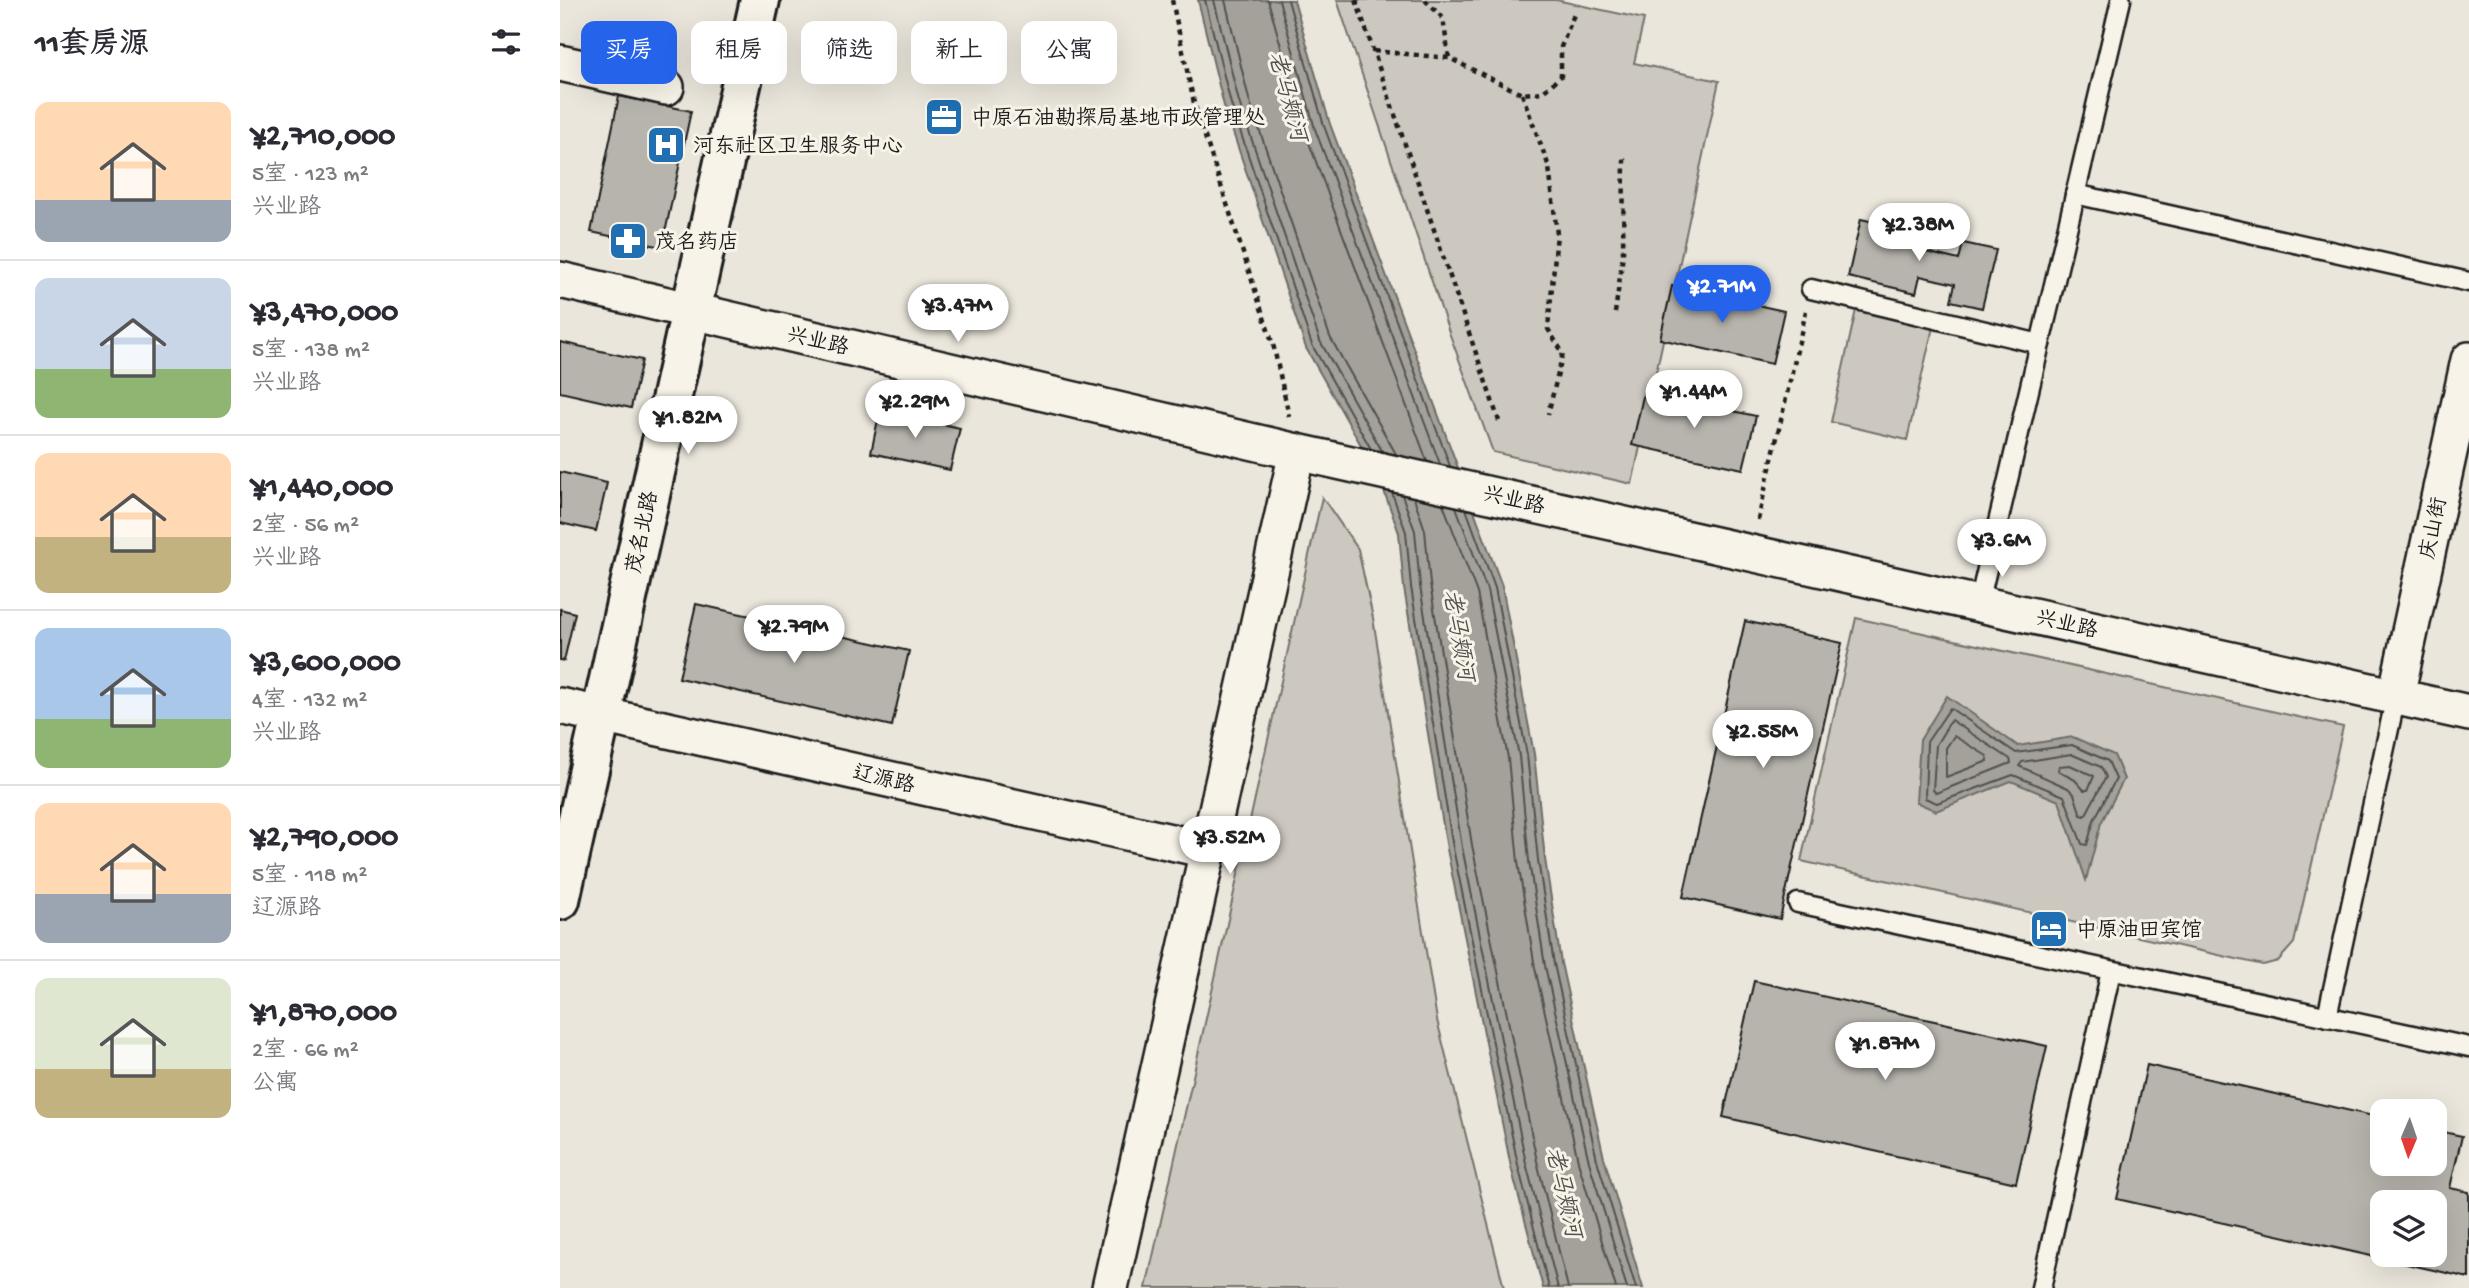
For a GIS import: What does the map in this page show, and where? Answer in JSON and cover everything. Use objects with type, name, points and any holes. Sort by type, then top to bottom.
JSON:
[{"type":"street","name":"茂名北路","points":[[560,900],[760,0]]},
{"type":"street","points":[[560,63],[666,87]]},
{"type":"street","name":"兴业路","points":[[560,280],[1297,452],[2469,713]]},
{"type":"street","name":"庆山街","points":[[2396,696],[2467,381]]},
{"type":"street","points":[[1110,1288],[1297,452]]},
{"type":"street","name":"辽源路","points":[[560,706],[1208,850]]},
{"type":"lane","points":[[1979,603],[2121,0]]},
{"type":"lane","points":[[2075,194],[2469,282]]},
{"type":"lane","points":[[1811,289],[2040,344]]},
{"type":"lane","points":[[2327,1017],[2396,696]]},
{"type":"lane","points":[[1798,903],[2469,1047]]},
{"type":"lane","points":[[2041,1288],[2111,971]]},
{"type":"path","points":[[1171,0],[1194,103],[1274,348],[1297,452]]},
{"type":"path","points":[[1356,0],[1499,421]]},
{"type":"path","points":[[1425,0],[1443,18],[1449,58]]},
{"type":"path","points":[[1374,51],[1449,58],[1522,94],[1543,92],[1561,76],[1561,47],[1575,12]]},
{"type":"path","points":[[1522,94],[1549,167],[1557,234],[1548,329],[1563,353],[1548,414]]},
{"type":"path","points":[[1615,313],[1623,256],[1624,157]]},
{"type":"path","points":[[1751,552],[1811,289]]},
{"type":"shaded area","points":[[1337,0],[1556,0],[1644,19],[1634,63],[1719,81],[1632,484],[1493,452],[1450,335]]},
{"type":"shaded area","points":[[1856,310],[1933,327],[1907,440],[1831,422]]},
{"type":"shaded area","points":[[1322,497],[1358,549],[1373,618],[1437,1020],[1504,1288],[1146,1288]]},
{"type":"shaded area","points":[[1856,618],[2343,727],[2294,943],[2278,961],[2263,965],[1801,861]]},
{"type":"water","name":"老马颊河","points":[[1198,0],[1294,0],[1330,124],[1502,586],[1534,754],[1545,859],[1561,963],[1604,1158],[1643,1288],[1543,1288],[1511,1167],[1447,849],[1404,588],[1399,533],[1379,477],[1306,348],[1224,106]]},
{"type":"water","points":[[1947,696],[2018,746],[2073,737],[2114,755],[2124,779],[2101,823],[2086,880],[2059,801],[2011,781],[1936,811],[1916,802],[1920,740]]},
{"type":"building","points":[[619,96],[691,111],[662,247],[591,232]]},
{"type":"building","points":[[1861,219],[1930,235],[1926,252],[1959,260],[1963,243],[1996,250],[1982,308],[1951,301],[1955,284],[1920,276],[1916,293],[1848,277]]},
{"type":"building","points":[[1672,286],[1784,311],[1772,364],[1660,339]]},
{"type":"building","points":[[560,342],[642,360],[631,408],[560,392]]},
{"type":"building","points":[[1644,392],[1756,416],[1743,469],[1632,445]]},
{"type":"building","points":[[880,410],[960,428],[950,470],[871,453]]},
{"type":"building","points":[[560,472],[607,483],[596,531],[560,523]]},
{"type":"building","points":[[696,604],[909,651],[892,726],[679,678]]},
{"type":"building","points":[[560,609],[575,613],[564,661],[560,660]]},
{"type":"building","points":[[1745,621],[1842,643],[1780,919],[1683,897]]},
{"type":"building","points":[[1754,981],[2047,1046],[2016,1183],[1723,1117]]},
{"type":"building","points":[[2147,1065],[2370,1115],[2370,1176],[2447,1176],[2447,1133],[2462,1136],[2450,1188],[2469,1192],[2469,1278],[2420,1267],[2447,1267],[2447,1190],[2370,1190],[2370,1256],[2117,1199]]},
{"type":"place","name":"中原石油勘探局基地市政管理处","points":[[944,117]]},
{"type":"place","name":"河东社区卫生服务中心","points":[[666,145]]},
{"type":"place","name":"茂名药店","points":[[628,241]]},
{"type":"place","name":"中原油田宾馆","points":[[2049,929]]}]
